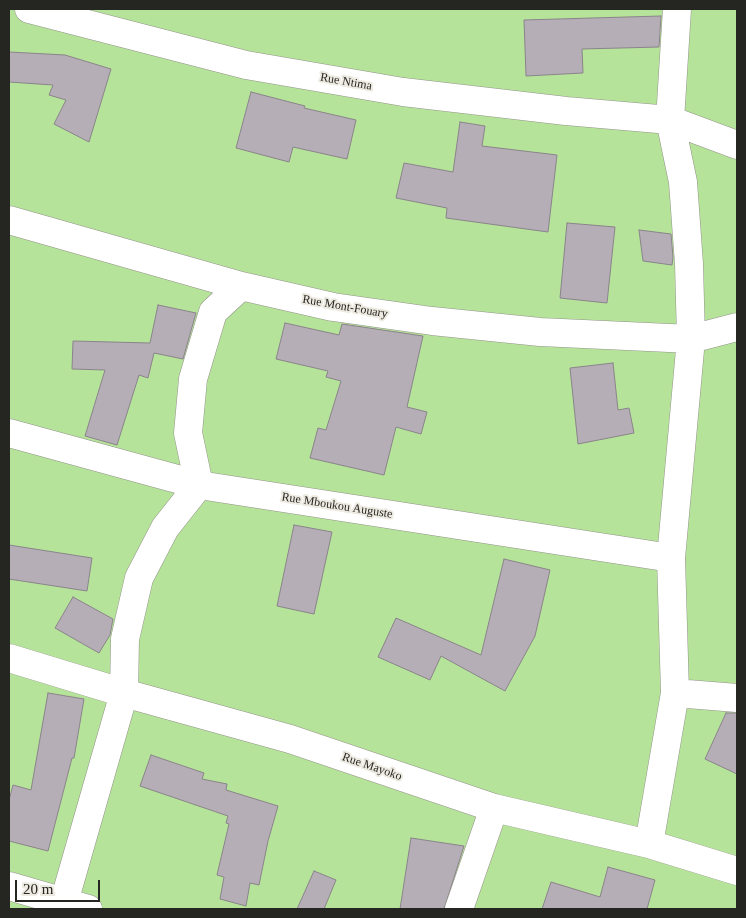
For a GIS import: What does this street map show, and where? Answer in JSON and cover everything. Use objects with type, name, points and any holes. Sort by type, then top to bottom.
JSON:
[{"type":"street","name":"Rue Ntima","points":[[29,9],[246,65],[383,89],[566,111],[670,120],[737,145]]},
{"type":"street","points":[[649,844],[675,694],[671,558],[691,339],[689,264],[683,182],[670,120],[677,9]]},
{"type":"street","name":"Rue Mont-Fouary","points":[[9,220],[241,286],[333,307],[432,321],[540,332],[691,339],[737,327]]},
{"type":"street","points":[[9,886],[71,907],[124,693],[125,639],[139,578],[165,528],[199,485],[188,432],[193,379],[213,312],[241,286]]},
{"type":"street","name":"Rue Mboukou Auguste","points":[[9,432],[199,485],[671,558]]},
{"type":"street","name":"Rue Mayoko","points":[[9,658],[124,693],[290,739],[494,808],[649,844],[737,871]]},
{"type":"street","points":[[675,694],[737,698]]},
{"type":"street","points":[[459,909],[494,808]]},
{"type":"green space","points":[[9,9],[737,9],[737,909],[9,909]]},
{"type":"building","points":[[661,16],[659,47],[582,49],[583,73],[526,76],[524,20]]},
{"type":"building","points":[[9,52],[65,55],[111,69],[89,142],[54,124],[66,100],[49,95],[53,85],[9,82]]},
{"type":"building","points":[[251,92],[305,106],[304,108],[356,120],[347,159],[293,147],[289,162],[236,148]]},
{"type":"building","points":[[460,122],[485,126],[482,146],[557,155],[548,232],[446,218],[447,208],[396,198],[404,163],[453,172]]},
{"type":"building","points":[[567,223],[615,227],[607,303],[560,298]]},
{"type":"building","points":[[639,230],[671,234],[672,265],[643,261]]},
{"type":"building","points":[[158,305],[196,313],[183,359],[154,353],[148,378],[139,375],[117,445],[85,436],[105,370],[72,369],[73,341],[150,343]]},
{"type":"building","points":[[285,323],[339,335],[342,324],[423,336],[407,407],[427,412],[421,434],[396,427],[384,475],[310,458],[318,428],[326,430],[341,381],[326,377],[328,371],[276,359]]},
{"type":"building","points":[[613,363],[618,410],[629,408],[634,433],[578,444],[570,368]]},
{"type":"building","points":[[294,525],[332,532],[314,614],[277,606]]},
{"type":"building","points":[[9,545],[92,558],[87,591],[9,579]]},
{"type":"building","points":[[504,559],[550,570],[535,636],[505,691],[441,656],[430,680],[378,657],[396,618],[481,655]]},
{"type":"building","points":[[73,597],[113,619],[110,635],[99,653],[55,628]]},
{"type":"building","points":[[48,693],[84,699],[74,758],[72,758],[48,851],[9,841],[9,800],[13,785],[31,790]]},
{"type":"building","points":[[726,713],[737,713],[737,774],[705,759]]},
{"type":"building","points":[[151,755],[204,773],[202,779],[227,784],[226,790],[278,806],[268,841],[259,885],[250,883],[246,906],[220,899],[224,877],[217,875],[229,824],[226,823],[228,816],[140,786]]},
{"type":"building","points":[[411,838],[464,846],[444,909],[400,909]]},
{"type":"building","points":[[608,867],[655,880],[647,909],[542,909],[551,882],[600,897]]},
{"type":"building","points":[[314,871],[336,880],[324,909],[297,909]]}]
